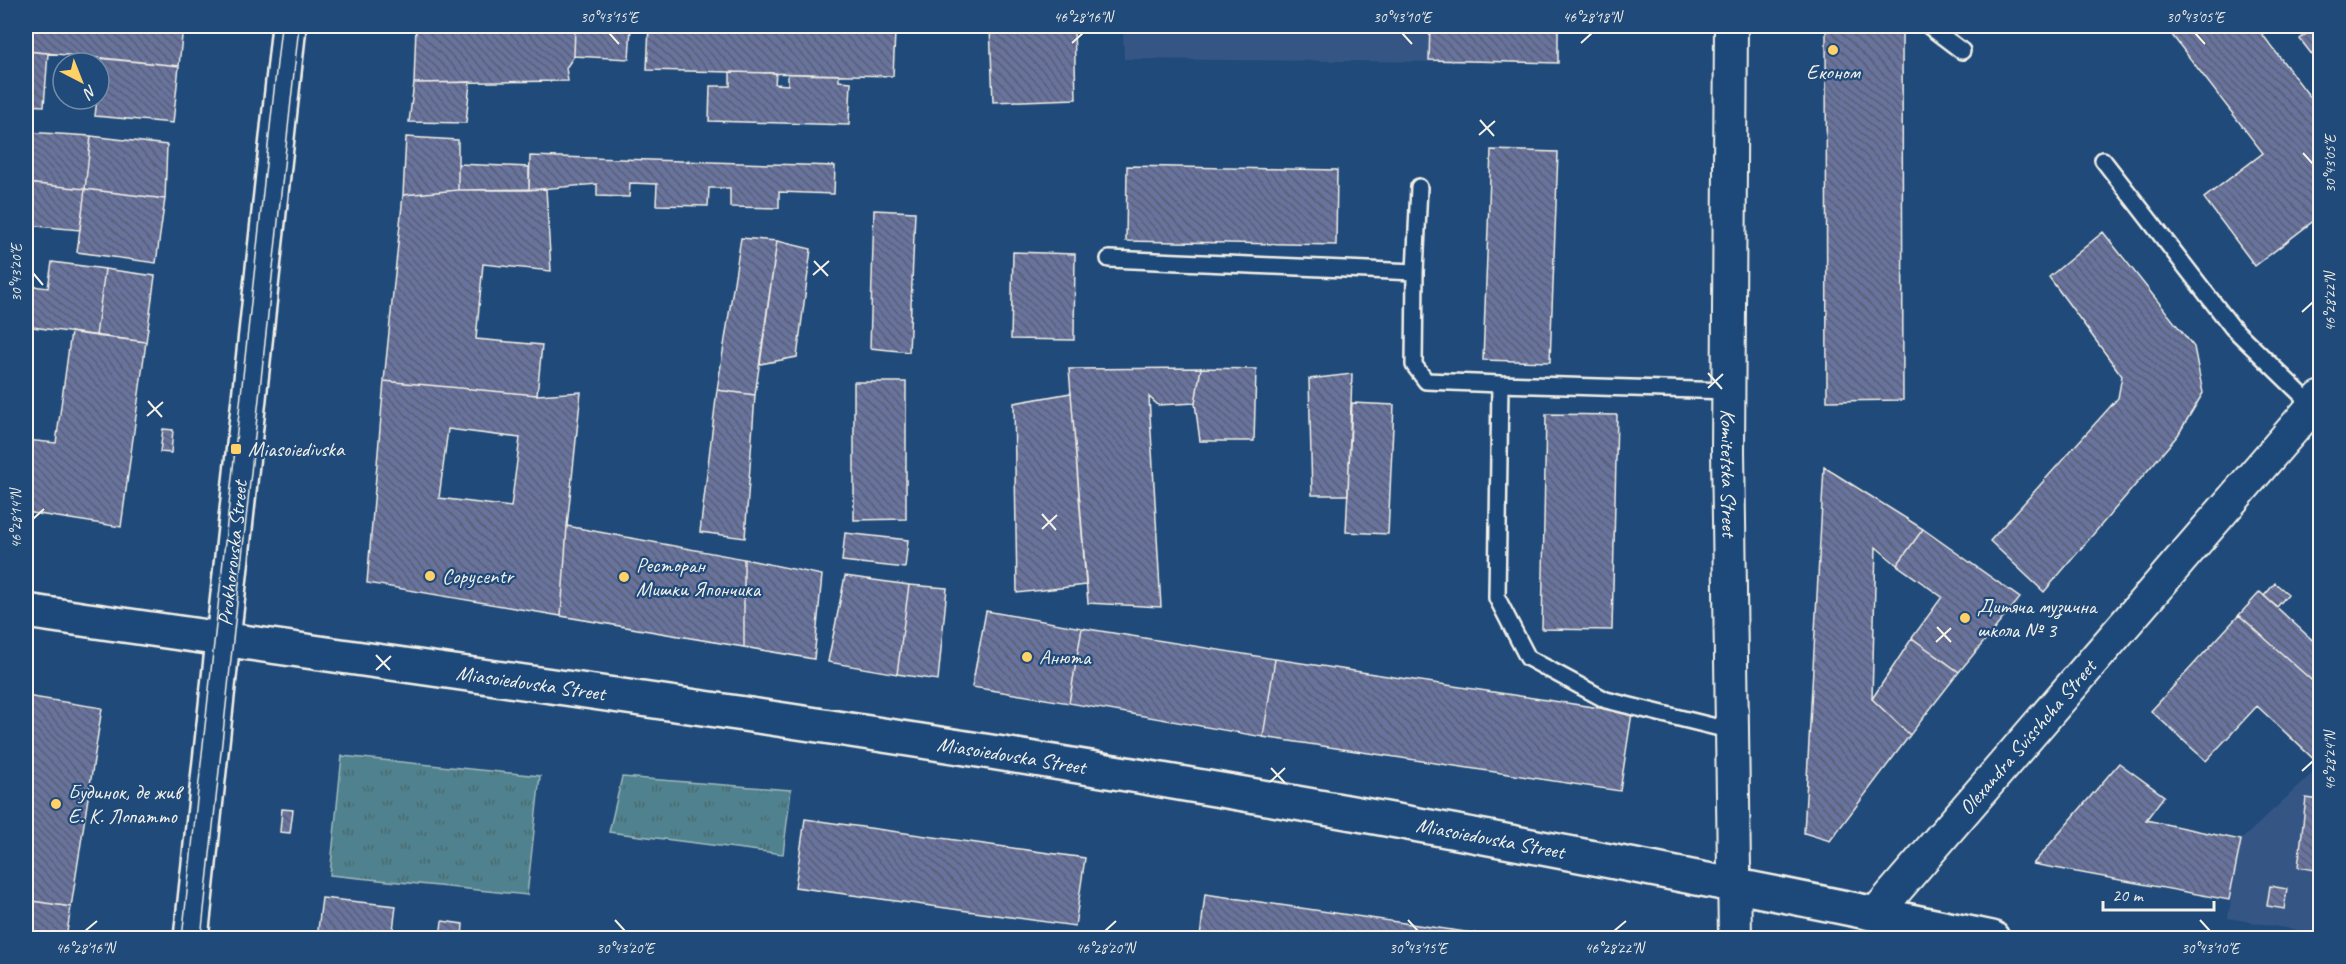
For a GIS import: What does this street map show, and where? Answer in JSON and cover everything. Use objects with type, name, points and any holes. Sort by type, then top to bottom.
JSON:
[{"type":"main road","name":"Prokhorovska Street","points":[[191,939],[289,26]]},
{"type":"main road","name":"Miasoiedovska Street","points":[[26,611],[600,692],[1185,784],[1734,884],[1992,939]]},
{"type":"street","name":"Komitetska Street","points":[[1731,26],[1729,391],[1734,939]]},
{"type":"street","name":"Olexandra Svisshcha Street","points":[[1876,913],[2317,402]]},
{"type":"lane","points":[[1929,26],[1962,51]]},
{"type":"lane","points":[[2103,160],[2232,327],[2317,402]]},
{"type":"lane","points":[[1419,187],[1414,365],[1426,381],[1729,391]]},
{"type":"lane","points":[[1109,258],[1415,272]]},
{"type":"lane","points":[[1500,384],[1497,598],[1527,658],[1606,700],[1732,731]]},
{"type":"shaded area","points":[[1123,26],[1558,26],[1558,63],[1124,59]]},
{"type":"shaded area","points":[[2320,766],[2320,934],[2228,918],[2241,840]]},
{"type":"green space","points":[[342,756],[540,776],[527,895],[330,875]]},
{"type":"green space","points":[[622,777],[791,790],[783,854],[609,832]]},
{"type":"building","points":[[26,26],[183,26],[179,66],[111,59],[111,51],[51,51],[51,53],[26,51]]},
{"type":"building","points":[[416,26],[470,26],[470,29],[497,26],[575,26],[574,56],[566,68],[568,81],[414,83]]},
{"type":"building","points":[[575,26],[631,26],[629,59],[574,56]]},
{"type":"building","points":[[649,26],[895,32],[893,76],[647,70]]},
{"type":"building","points":[[990,26],[1074,26],[1076,99],[993,102]]},
{"type":"building","points":[[1430,26],[1558,26],[1558,63],[1429,60]]},
{"type":"building","points":[[1826,26],[1902,26],[1903,400],[1827,401]]},
{"type":"building","points":[[2165,26],[2256,26],[2320,110],[2320,216],[2255,266],[2204,198],[2263,153]]},
{"type":"building","points":[[2316,26],[2320,26],[2320,65],[2300,39]]},
{"type":"building","points":[[26,51],[48,53],[44,106],[26,105]]},
{"type":"building","points":[[111,59],[179,66],[173,123],[95,116],[96,111],[111,111]]},
{"type":"building","points":[[730,72],[776,73],[775,84],[788,85],[788,74],[839,75],[839,81],[851,82],[849,125],[709,121],[710,86],[730,86]]},
{"type":"building","points":[[470,82],[466,123],[409,122],[414,83]]},
{"type":"building","points":[[26,132],[91,136],[85,189],[26,183]]},
{"type":"building","points":[[91,136],[167,145],[165,199],[85,189]]},
{"type":"building","points":[[406,137],[458,140],[458,190],[403,195]]},
{"type":"building","points":[[1491,150],[1558,152],[1550,362],[1483,360]]},
{"type":"building","points":[[530,156],[835,166],[834,194],[779,192],[779,208],[730,207],[730,188],[709,188],[708,206],[656,205],[657,184],[630,183],[629,197],[597,196],[597,184],[529,190]]},
{"type":"building","points":[[458,164],[529,167],[529,190],[458,190]]},
{"type":"building","points":[[1127,166],[1337,170],[1336,245],[1126,241]]},
{"type":"building","points":[[26,183],[85,189],[80,230],[26,225]]},
{"type":"building","points":[[85,189],[165,199],[156,263],[77,252]]},
{"type":"building","points":[[546,189],[551,271],[483,264],[476,339],[542,345],[537,395],[384,381],[403,195],[458,190]]},
{"type":"building","points":[[874,210],[915,212],[909,352],[870,348]]},
{"type":"building","points":[[2103,232],[2194,347],[2203,393],[2178,435],[2044,592],[1990,541],[2118,398],[2122,376],[2049,277]]},
{"type":"building","points":[[741,238],[777,241],[755,395],[717,390]]},
{"type":"building","points":[[777,241],[811,249],[797,357],[760,364]]},
{"type":"building","points":[[1013,252],[1075,254],[1074,340],[1011,339]]},
{"type":"building","points":[[52,262],[105,269],[96,336],[26,326],[26,285],[48,288]]},
{"type":"building","points":[[105,269],[155,276],[146,342],[96,336]]},
{"type":"building","points":[[71,332],[146,342],[121,527],[26,512],[26,440],[56,443]]},
{"type":"building","points":[[1201,368],[1195,403],[1158,405],[1149,397],[1161,607],[1088,603],[1069,369]]},
{"type":"building","points":[[1201,368],[1256,369],[1254,441],[1200,441],[1195,403]]},
{"type":"building","points":[[1352,374],[1348,495],[1312,495],[1309,379]]},
{"type":"building","points":[[384,381],[537,395],[581,392],[567,526],[561,616],[367,583]],"holes":[[[448,429],[520,438],[511,507],[439,498]]]},
{"type":"building","points":[[854,382],[906,382],[906,519],[854,520]]},
{"type":"building","points":[[717,390],[755,395],[745,538],[700,532]]},
{"type":"building","points":[[1071,393],[1086,585],[1017,593],[1014,403]]},
{"type":"building","points":[[1352,403],[1394,405],[1388,534],[1346,532]]},
{"type":"building","points":[[1546,414],[1617,415],[1612,630],[1542,629]]},
{"type":"building","points":[[163,429],[173,430],[171,453],[160,452]]},
{"type":"building","points":[[1824,467],[1923,529],[1897,565],[1876,547],[1872,699],[1910,735],[1830,841],[1804,833]]},
{"type":"building","points":[[567,526],[744,559],[744,647],[561,616]]},
{"type":"building","name":"Дитяча музична школа № 3","points":[[1923,529],[2020,598],[1959,672],[1912,638],[1942,597],[1897,565]]},
{"type":"building","points":[[845,533],[908,540],[905,568],[842,561]]},
{"type":"building","points":[[744,559],[822,575],[814,659],[744,647]]},
{"type":"building","points":[[845,576],[909,585],[897,674],[828,662]]},
{"type":"building","points":[[2275,583],[2288,594],[2277,607],[2264,596]]},
{"type":"building","points":[[909,585],[947,588],[938,680],[897,674]]},
{"type":"building","points":[[2260,592],[2320,647],[2320,688],[2239,615]]},
{"type":"building","name":"Анюта","points":[[986,611],[1082,628],[1069,703],[972,687]]},
{"type":"building","points":[[2239,615],[2320,688],[2320,765],[2257,706],[2206,761],[2151,711]]},
{"type":"building","points":[[1082,628],[1275,659],[1263,737],[1069,703]]},
{"type":"building","points":[[1912,638],[1959,672],[1910,735],[1872,699]]},
{"type":"building","points":[[1275,659],[1632,713],[1620,791],[1263,737]]},
{"type":"building","name":"Будинок, де жив Е. К. Лопатто","points":[[26,696],[102,708],[71,907],[26,900],[26,795],[29,773],[26,772]]},
{"type":"building","points":[[2119,763],[2164,796],[2146,820],[2241,840],[2229,900],[2033,864]]},
{"type":"building","points":[[2306,798],[2320,800],[2320,871],[2298,867]]},
{"type":"building","points":[[282,809],[293,810],[290,833],[280,832]]},
{"type":"building","points":[[805,819],[1085,858],[1075,926],[795,887]]},
{"type":"building","points":[[2270,886],[2287,889],[2284,909],[2267,906]]},
{"type":"building","points":[[1205,894],[1507,938],[1200,938]]},
{"type":"building","points":[[322,898],[396,906],[392,938],[317,938]]},
{"type":"building","points":[[26,900],[71,907],[66,938],[26,938]]},
{"type":"building","points":[[442,921],[463,924],[462,938],[440,938]]},
{"type":"building","points":[[393,931],[426,935],[426,938],[392,938]]},
{"type":"tram line","points":[[182,938],[281,26]]},
{"type":"tram line","points":[[201,938],[299,26]]},
{"type":"place","name":"Економ","points":[[1833,50]]},
{"type":"place","name":"Miasoiedivska","points":[[236,449]]},
{"type":"place","name":"Copycentr","points":[[430,576]]},
{"type":"place","name":"Ресторан Мишки Япончика","points":[[624,577]]},
{"type":"place","name":"Дитяча музична школа № 3","points":[[1965,618]]},
{"type":"place","name":"Анюта","points":[[1027,657]]},
{"type":"place","name":"Будинок, де жив Е. К. Лопатто","points":[[56,804]]}]
